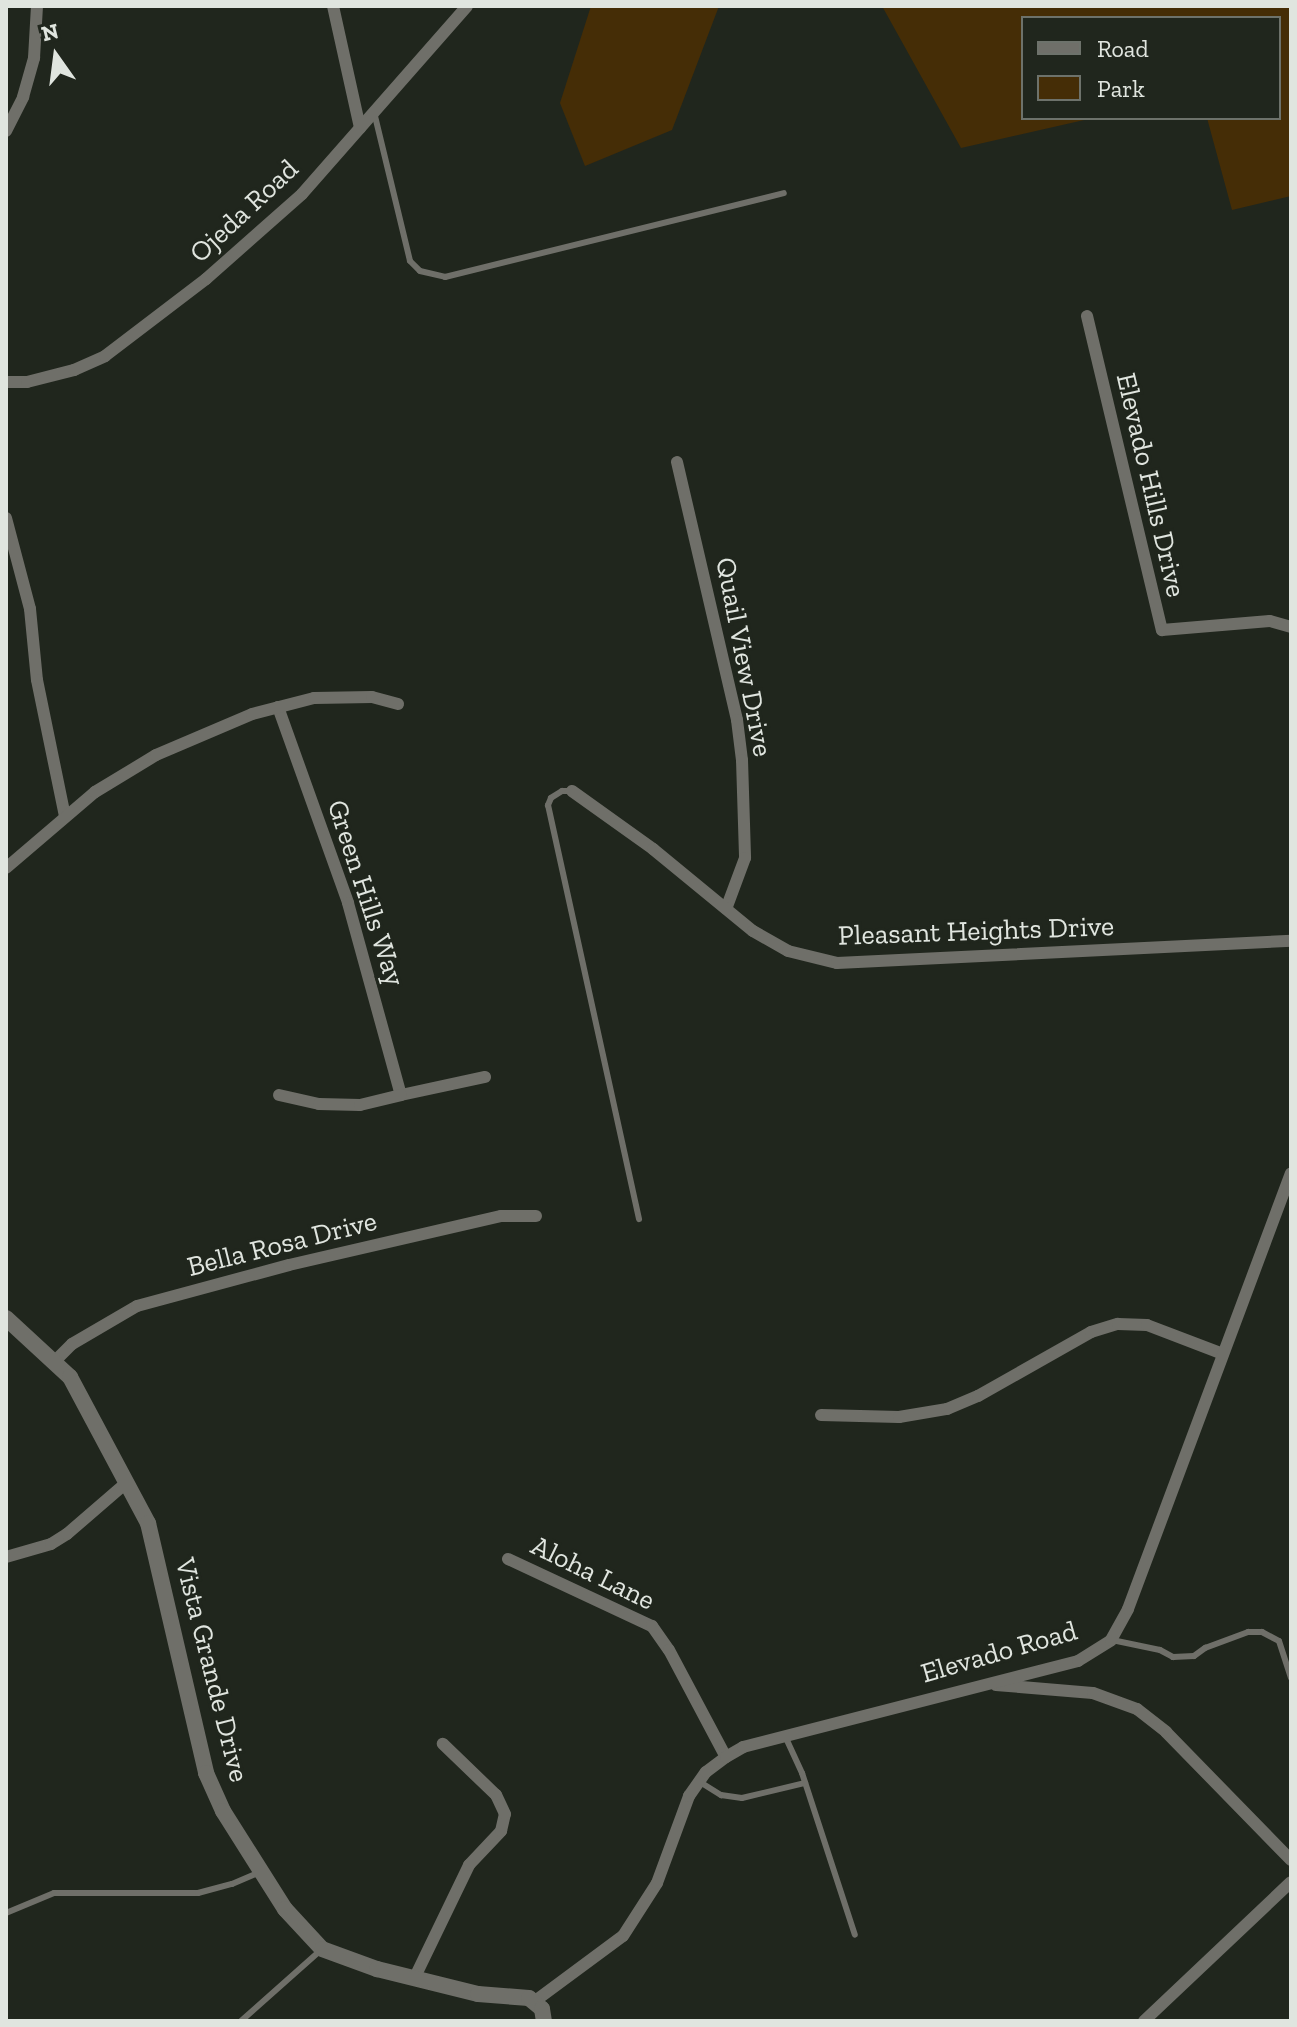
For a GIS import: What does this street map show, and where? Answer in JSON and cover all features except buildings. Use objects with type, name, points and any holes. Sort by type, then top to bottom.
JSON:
[{"type":"street","points":[[6,131],[23,97],[34,58],[37,6]]},
{"type":"street","points":[[333,6],[360,128]]},
{"type":"street","name":"Ojeda Road","points":[[6,382],[27,382],[74,370],[105,356],[206,279],[302,194],[467,6]]},
{"type":"street","name":"Elevado Hills Drive","points":[[1087,316],[1162,630],[1270,621],[1291,627]]},
{"type":"street","name":"Quail View Drive","points":[[677,462],[737,720],[742,760],[745,858],[726,909]]},
{"type":"street","points":[[6,518],[30,609],[37,680],[65,816]]},
{"type":"street","points":[[6,868],[95,792],[156,755],[252,714],[314,698],[372,697],[398,704]]},
{"type":"street","name":"Green Hills Way","points":[[278,707],[348,903],[401,1095]]},
{"type":"street","name":"Pleasant Heights Drive","points":[[572,791],[618,822],[753,931],[788,951],[837,963],[1291,941]]},
{"type":"street","points":[[279,1095],[319,1104],[360,1105],[485,1077]]},
{"type":"street","name":"Elevado Road","points":[[535,2001],[623,1936],[657,1883],[689,1796],[726,1757],[743,1747],[1078,1661],[1111,1640],[1128,1609],[1291,1173]]},
{"type":"street","name":"Bella Rosa Drive","points":[[55,1361],[72,1344],[137,1306],[289,1265],[486,1220],[536,1216]]},
{"type":"street","name":"Vista Grande Drive","points":[[6,1318],[70,1377],[148,1523],[206,1773],[223,1811],[285,1909],[322,1949],[414,1979],[478,1994],[535,2001]]},
{"type":"street","points":[[821,1415],[899,1417],[947,1409],[978,1396],[1091,1332],[1118,1324],[1147,1325],[1223,1354]]},
{"type":"street","points":[[6,1557],[59,1539],[126,1483]]},
{"type":"street","name":"Aloha Lane","points":[[508,1559],[652,1626],[669,1650],[726,1757]]},
{"type":"street","points":[[985,1684],[1093,1693],[1137,1709],[1166,1732],[1291,1860]]},
{"type":"street","points":[[414,1979],[469,1865],[501,1831],[505,1814],[496,1795],[443,1744]]},
{"type":"street","points":[[1144,2021],[1291,1882]]},
{"type":"street","points":[[535,2001],[542,2009],[544,2021]]},
{"type":"lane","points":[[374,112],[410,261],[420,271],[445,277],[784,193]]},
{"type":"lane","points":[[572,791],[562,791],[551,798],[548,805],[639,1219]]},
{"type":"lane","points":[[1111,1640],[1160,1650],[1173,1657],[1194,1656],[1205,1648],[1248,1632],[1262,1632],[1279,1641],[1291,1678]]},
{"type":"lane","points":[[785,1736],[805,1783],[855,1935]]},
{"type":"lane","points":[[700,1782],[721,1795],[742,1798],[805,1783]]},
{"type":"lane","points":[[6,1913],[54,1893],[198,1893],[260,1872]]},
{"type":"lane","points":[[241,2021],[322,1949]]},
{"type":"green space","points":[[591,6],[719,6],[672,130],[585,166],[560,103]]},
{"type":"green space","points":[[882,6],[1291,6],[1291,196],[1232,210],[1208,120],[1281,120],[1281,16],[1021,16],[1021,120],[1084,120],[961,148]]}]
